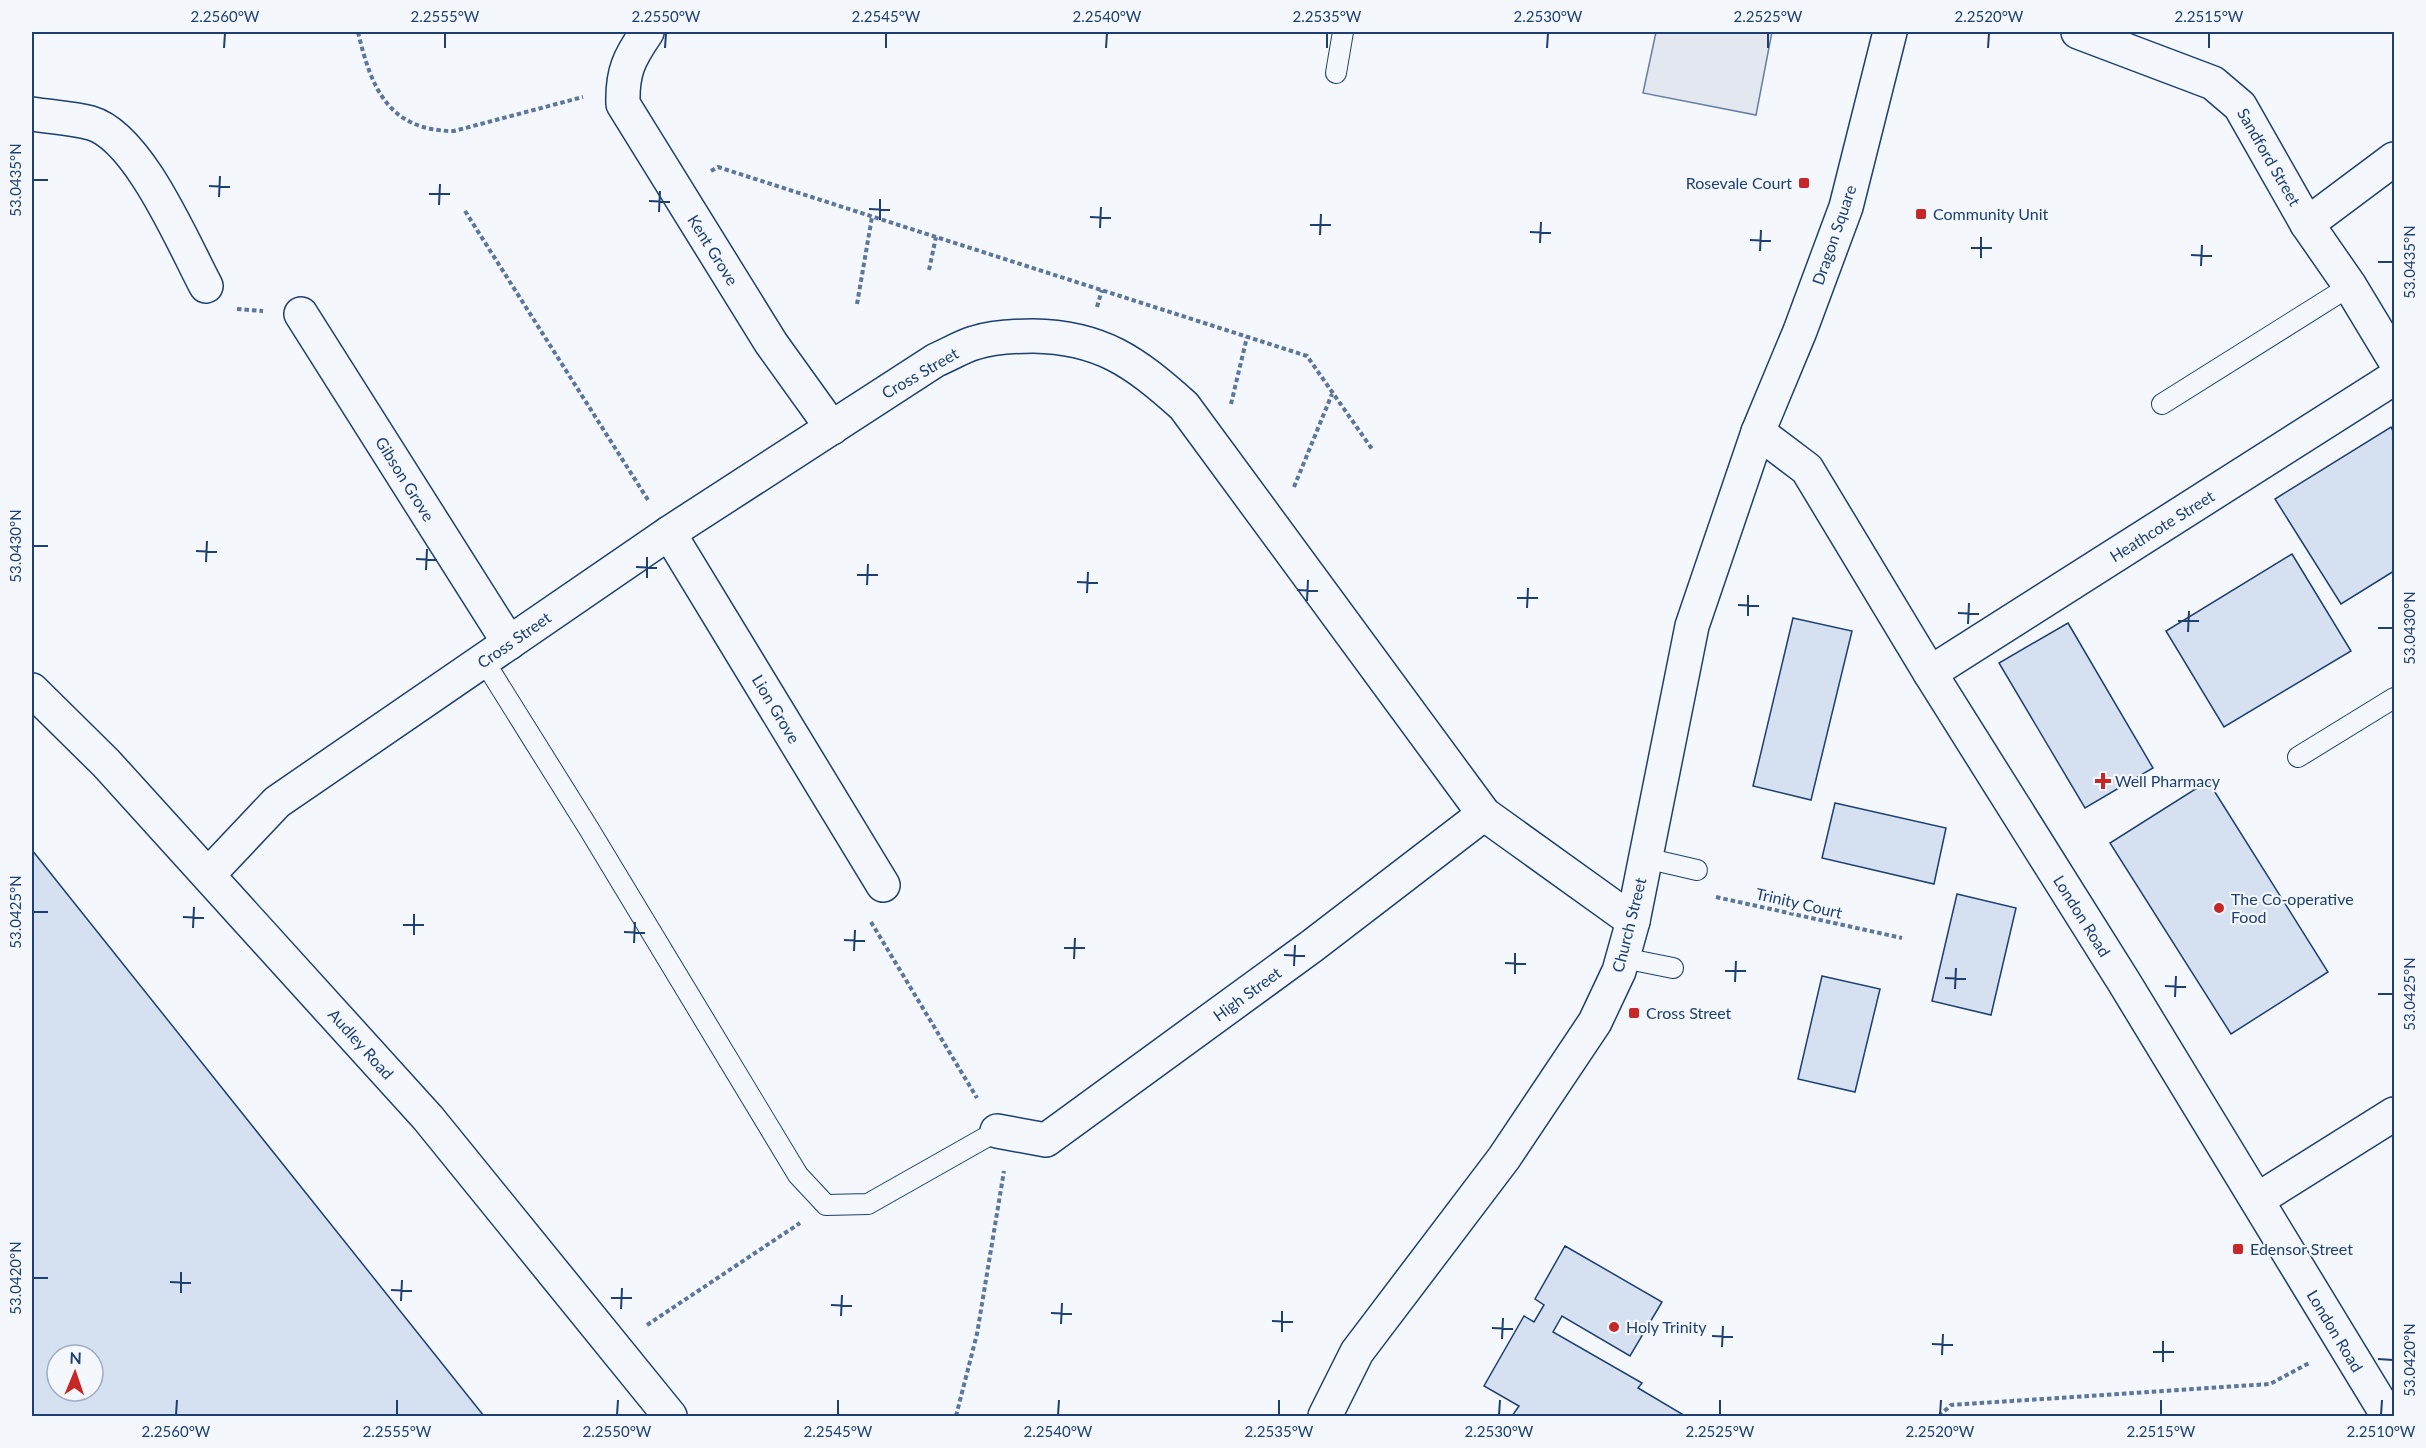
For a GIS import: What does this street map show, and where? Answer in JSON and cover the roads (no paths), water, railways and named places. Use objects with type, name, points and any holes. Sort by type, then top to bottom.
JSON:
[{"type":"street","name":"Kent Grove","points":[[647,32],[634,50],[622,78],[622,104],[771,343],[832,428]]},
{"type":"street","name":"Dragon Square","points":[[1758,432],[1800,331],[1846,207],[1890,32]]},
{"type":"street","name":"Sandford Street","points":[[2078,32],[2213,83],[2240,106],[2307,224],[2350,286],[2394,360]]},
{"type":"street","points":[[32,114],[92,123],[115,135],[144,169],[206,286]]},
{"type":"street","points":[[2307,224],[2394,159]]},
{"type":"street","name":"Gibson Grove","points":[[301,314],[497,652]]},
{"type":"street","name":"Cross Street","points":[[208,875],[277,802],[669,533],[936,360],[974,343],[1025,336],[1057,336],[1090,343],[1115,354],[1150,376],[1184,406],[1484,814],[1633,921]]},
{"type":"street","name":"Heathcote Street","points":[[1930,674],[2394,378]]},
{"type":"street","name":"London Road","points":[[1758,432],[1807,469],[1930,674],[2124,982],[2388,1416]]},
{"type":"street","name":"Church Street","points":[[1325,1416],[1357,1352],[1504,1158],[1595,1022],[1619,971],[1633,921],[1692,626],[1758,432]]},
{"type":"street","name":"Lion Grove","points":[[669,533],[883,885]]},
{"type":"street","name":"Audley Road","points":[[32,690],[106,764],[428,1118],[670,1416]]},
{"type":"street","name":"High Street","points":[[997,1131],[1046,1140],[1303,953],[1484,814]]},
{"type":"street","points":[[2257,1200],[2394,1114]]},
{"type":"lane","points":[[1336,73],[1343,32]]},
{"type":"lane","points":[[2162,404],[2350,286]]},
{"type":"lane","points":[[497,652],[608,860],[798,1175],[826,1205],[868,1203],[997,1131]]},
{"type":"lane","points":[[2298,757],[2394,698]]},
{"type":"lane","points":[[1645,858],[1696,870]]},
{"type":"lane","points":[[1623,958],[1673,968]]},
{"type":"place","name":"Rosevale Court","points":[[1804,183]]},
{"type":"place","name":"Community Unit","points":[[1921,214]]},
{"type":"place","name":"Well Pharmacy","points":[[2103,781]]},
{"type":"place","name":"The Co-operative Food","points":[[2219,908]]},
{"type":"place","name":"Cross Street","points":[[1634,1013]]},
{"type":"place","name":"Edensor Street","points":[[2238,1249]]},
{"type":"place","name":"Holy Trinity","points":[[1614,1327]]}]
